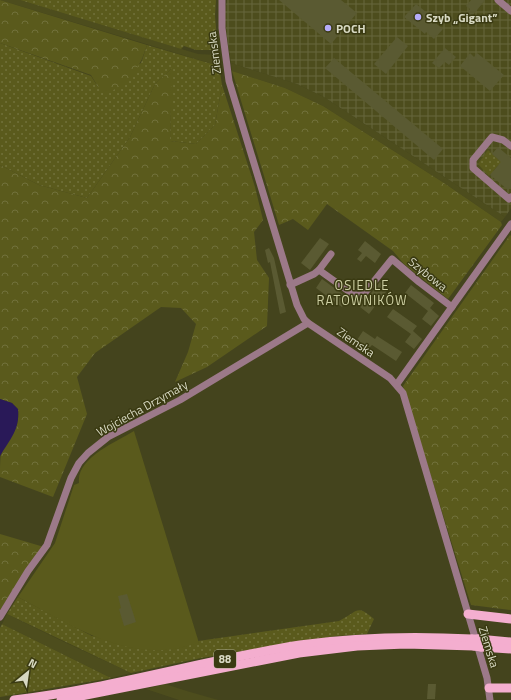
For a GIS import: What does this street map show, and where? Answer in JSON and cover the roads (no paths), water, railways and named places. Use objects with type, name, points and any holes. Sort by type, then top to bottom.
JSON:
[{"type":"main road","points":[[468,614],[511,619]]},
{"type":"main road","name":"88","points":[[14,700],[299,646],[357,639],[406,637],[476,643],[511,649]]},
{"type":"main road","name":"88","points":[[61,700],[265,659],[319,650],[406,644],[511,642]]},
{"type":"main road","points":[[489,688],[511,688]]},
{"type":"street","name":"Ziemska","points":[[222,0],[222,28],[229,81],[300,314],[308,323],[397,384],[406,400],[489,688],[490,700]]},
{"type":"street","points":[[498,0],[511,11]]},
{"type":"street","points":[[511,146],[503,140],[492,137],[473,160],[473,168],[509,199],[511,196]]},
{"type":"street","name":"Szybowa","points":[[397,384],[510,226]]},
{"type":"street","points":[[290,285],[314,274],[319,270],[331,254]]},
{"type":"street","name":"Szybowa","points":[[319,270],[354,295],[359,296],[363,295],[392,259],[452,307]]},
{"type":"street","name":"Wojciecha Drzymały","points":[[0,617],[26,574],[47,545],[71,478],[88,453],[104,440],[176,403],[308,323]]},
{"type":"place","name":"Szyb „Gigant”","points":[[418,17]]},
{"type":"place","name":"POCH","points":[[328,28]]},
{"type":"district","name":"OSIEDLE RATOWNIKÓW","points":[[362,292]]}]
